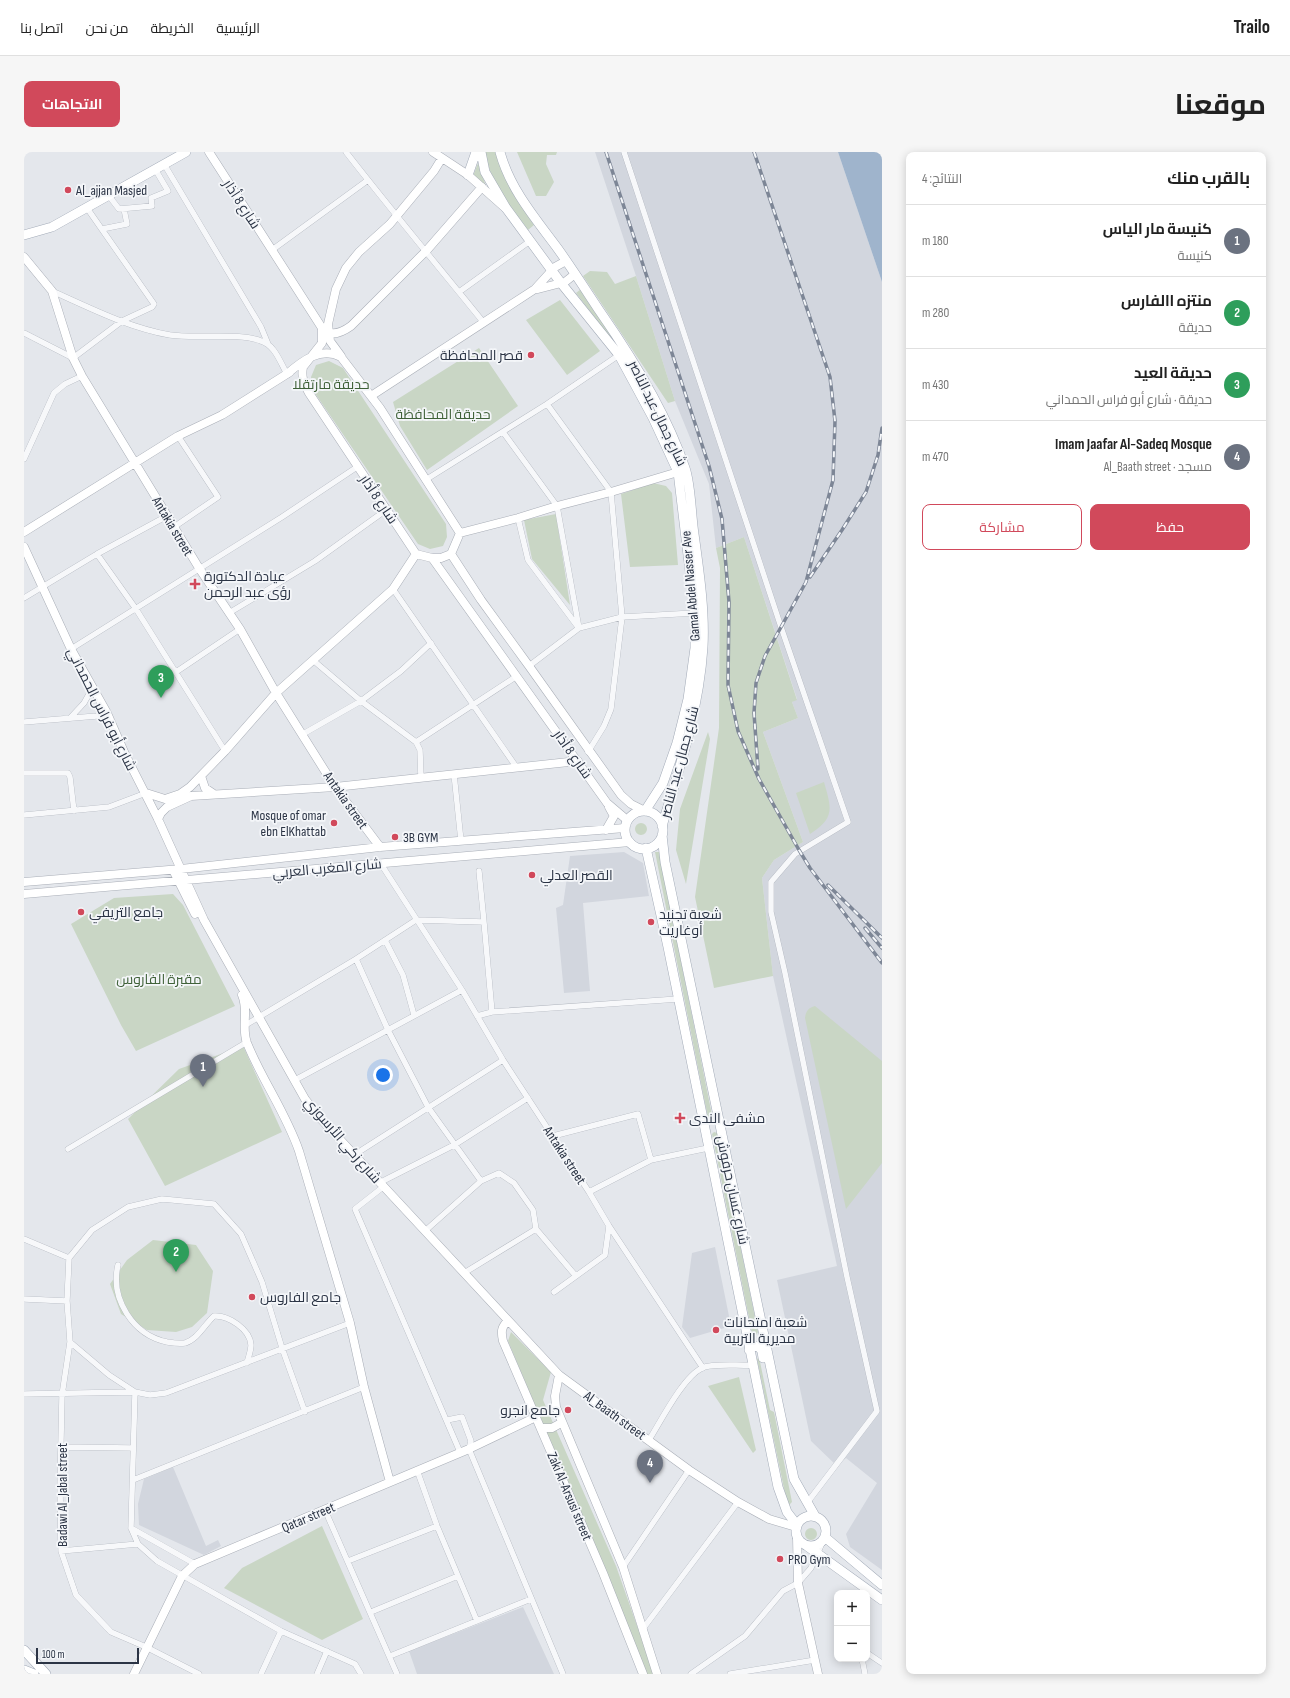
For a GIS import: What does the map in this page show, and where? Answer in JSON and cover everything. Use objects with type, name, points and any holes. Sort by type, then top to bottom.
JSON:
[{"type":"main road","points":[[24,235],[52,227],[186,152]]},
{"type":"main road","points":[[468,175],[476,152]]},
{"type":"main road","name":"شارع جمال عبد الناصر","points":[[480,152],[485,172],[506,208],[561,283],[619,355],[653,418],[678,472]]},
{"type":"main road","name":"شارع جمال عبد الناصر","points":[[500,152],[510,182],[629,354],[661,413],[686,470],[698,564],[703,645],[694,716],[686,750],[662,830]]},
{"type":"main road","name":"Gamal Abdel Nasser Ave","points":[[644,811],[663,783],[677,743],[688,699],[695,648],[694,613],[678,472]]},
{"type":"main road","points":[[644,811],[656,816],[662,830],[656,844],[646,848],[637,847],[630,842],[626,824],[635,813],[644,811]]},
{"type":"main road","name":"شارع غسان حرفوش","points":[[662,830],[665,862],[794,1479],[815,1516]]},
{"type":"main road","name":"شارع غسان حرفوش","points":[[646,848],[778,1487],[787,1512],[797,1526]]},
{"type":"main road","points":[[705,1128],[720,1125]]},
{"type":"main road","points":[[749,1350],[754,1346],[759,1346],[762,1351],[768,1384],[780,1416]]},
{"type":"main road","points":[[807,1546],[817,1546],[824,1539],[826,1527],[824,1522],[815,1516],[806,1517],[797,1526],[797,1537],[803,1545],[807,1546],[882,1600]]},
{"type":"main road","points":[[824,1539],[882,1585]]},
{"type":"main road","points":[[863,1585],[870,1575]]},
{"type":"main road","points":[[24,1650],[46,1674]]},
{"type":"main road","points":[[24,1670],[34,1674]]},
{"type":"street","name":"شارع 8 أذار","points":[[209,152],[322,328]]},
{"type":"street","points":[[346,152],[395,215],[427,250],[484,323]]},
{"type":"street","points":[[433,152],[468,175],[506,208]]},
{"type":"street","points":[[624,152],[781,627],[848,822],[799,850],[772,882],[771,912],[785,973],[847,1277],[877,1411],[807,1502]]},
{"type":"street","points":[[442,158],[434,171],[395,215],[390,224],[359,252],[346,268],[336,289],[328,324],[330,341],[371,396],[460,533]]},
{"type":"street","points":[[164,164],[262,327],[268,344]]},
{"type":"street","points":[[109,196],[119,209],[152,206],[151,198],[168,191],[155,169]]},
{"type":"street","points":[[272,250],[368,180]]},
{"type":"street","points":[[322,328],[329,333],[340,332],[351,326],[427,250],[482,187]]},
{"type":"street","points":[[24,334],[73,358],[122,321],[152,307],[154,304],[87,208]]},
{"type":"street","points":[[102,229],[128,224],[124,209]]},
{"type":"street","points":[[460,292],[530,241]]},
{"type":"street","name":"Antakia street","points":[[24,257],[52,292],[73,358],[82,376],[199,568],[240,629],[276,693],[335,787],[380,847]]},
{"type":"street","points":[[371,396],[535,290],[558,264],[566,261]]},
{"type":"street","points":[[535,290],[569,280],[575,274]]},
{"type":"street","points":[[52,292],[122,321],[169,335],[261,340],[274,350],[287,374]]},
{"type":"street","points":[[287,374],[293,372],[301,377],[304,367],[322,343],[322,328]]},
{"type":"street","points":[[24,532],[178,436],[222,415],[311,357],[326,352],[341,357]]},
{"type":"street","points":[[427,480],[547,404],[619,355]]},
{"type":"street","points":[[24,458],[54,393],[65,384],[82,376]]},
{"type":"street","name":"شارع 8 أذار","points":[[301,377],[309,393],[416,554]]},
{"type":"street","points":[[547,404],[611,492],[622,617],[611,709],[604,726],[588,752]]},
{"type":"street","points":[[503,432],[557,506],[579,628]]},
{"type":"street","points":[[174,527],[218,497],[178,436]]},
{"type":"street","points":[[71,649],[282,517],[357,466]]},
{"type":"street","points":[[460,533],[611,492],[678,472]]},
{"type":"street","points":[[229,613],[315,561],[386,510]]},
{"type":"street","points":[[24,598],[97,554],[167,516]]},
{"type":"street","points":[[518,518],[528,560],[579,628]]},
{"type":"street","points":[[24,815],[109,807],[146,793],[165,799],[174,797],[190,787],[225,751],[276,693],[314,661],[393,589],[416,554],[432,558],[441,558],[451,554],[460,533]]},
{"type":"street","name":"شارع أبو فراس الحمداني","points":[[24,547],[71,649],[107,713],[125,754],[146,793],[158,819],[177,870]]},
{"type":"street","points":[[97,554],[136,609],[225,751]]},
{"type":"street","points":[[451,554],[481,600],[620,796],[644,811]]},
{"type":"street","name":"شارع 8 أذار","points":[[432,558],[518,676],[607,803],[626,824]]},
{"type":"street","points":[[393,589],[517,768]]},
{"type":"street","points":[[529,666],[579,628],[622,617],[694,613]]},
{"type":"street","points":[[176,672],[240,629]]},
{"type":"street","points":[[303,734],[361,701],[402,671],[431,643]]},
{"type":"street","points":[[314,661],[361,701],[416,742],[420,750],[421,778]]},
{"type":"street","points":[[416,742],[518,676]]},
{"type":"street","points":[[71,717],[84,703],[93,687]]},
{"type":"street","points":[[24,722],[97,716],[107,713]]},
{"type":"street","points":[[158,819],[167,807],[182,799],[214,794],[335,787],[578,761]]},
{"type":"street","points":[[24,773],[68,773],[70,777],[74,811]]},
{"type":"street","points":[[454,774],[461,841]]},
{"type":"street","points":[[201,776],[205,788],[214,794]]},
{"type":"street","points":[[606,830],[614,816],[607,803]]},
{"type":"street","name":"شارع المغرب العربي","points":[[24,882],[177,870],[380,847],[606,830],[626,824]]},
{"type":"street","name":"شارع المغرب العربي","points":[[24,894],[182,882],[630,842]]},
{"type":"street","name":"Antakia street","points":[[381,864],[462,990],[503,1060],[703,1368]]},
{"type":"street","name":"شارع زكي الأرسوزي","points":[[177,870],[182,882],[305,1098],[320,1118],[508,1321]]},
{"type":"street","points":[[479,871],[492,1012]]},
{"type":"street","points":[[182,882],[243,997],[246,1009],[244,1026],[247,1042],[292,1130],[350,1323],[364,1387],[390,1482]]},
{"type":"street","points":[[244,1026],[258,1016],[356,959],[416,920],[484,922]]},
{"type":"street","points":[[386,940],[403,975],[414,1015]]},
{"type":"street","points":[[356,959],[388,1030],[428,1107],[482,1181]]},
{"type":"street","points":[[295,1080],[462,990]]},
{"type":"street","points":[[477,1016],[492,1012],[678,999]]},
{"type":"street","points":[[68,1150],[247,1042]]},
{"type":"street","points":[[354,1155],[503,1060]]},
{"type":"street","points":[[460,1452],[355,1210],[381,1185],[456,1144],[528,1098]]},
{"type":"street","points":[[553,1136],[638,1114],[651,1160]]},
{"type":"street","points":[[589,1192],[651,1160],[708,1148]]},
{"type":"street","points":[[425,1231],[482,1181],[498,1173],[514,1183],[533,1210],[536,1229],[575,1276]]},
{"type":"street","points":[[24,1239],[69,1258],[92,1230],[128,1207],[162,1200],[214,1204],[241,1234],[262,1282],[282,1348],[305,1412]]},
{"type":"street","points":[[554,1292],[605,1255],[610,1226]]},
{"type":"street","points":[[464,1273],[536,1229]]},
{"type":"street","name":"Badawi Al_Jabal street","points":[[69,1258],[67,1301],[70,1342],[62,1395],[61,1551],[76,1595],[111,1632],[146,1647],[199,1674]]},
{"type":"street","points":[[118,1265],[114,1278],[126,1315],[134,1325],[158,1340],[176,1344],[186,1343],[194,1338],[214,1316],[222,1315],[233,1321],[250,1339],[251,1346],[247,1363]]},
{"type":"street","points":[[24,1299],[67,1301]]},
{"type":"street","name":"Al_Baath street","points":[[508,1321],[558,1375],[689,1470],[738,1502],[770,1518],[797,1526]]},
{"type":"street","name":"Zaki Al-Arsusi street","points":[[508,1321],[503,1326],[501,1333],[503,1341],[603,1573],[643,1674]]},
{"type":"street","points":[[24,1394],[62,1395],[135,1392],[150,1395],[166,1393],[350,1323]]},
{"type":"street","points":[[70,1342],[109,1375],[135,1392]]},
{"type":"street","points":[[649,1440],[685,1383],[693,1374],[703,1368],[752,1365]]},
{"type":"street","points":[[558,1375],[555,1396],[556,1407],[561,1423],[623,1567],[657,1674]]},
{"type":"street","points":[[133,1480],[364,1387]]},
{"type":"street","points":[[135,1392],[131,1528],[138,1544],[157,1561],[281,1631],[355,1664],[361,1674]]},
{"type":"street","points":[[446,1420],[462,1417],[471,1441],[469,1449],[563,1674]]},
{"type":"street","name":"Qatar street","points":[[134,1674],[182,1576],[195,1564],[469,1449],[536,1417]]},
{"type":"street","points":[[541,1428],[552,1428],[561,1423]]},
{"type":"street","points":[[61,1447],[134,1448]]},
{"type":"street","points":[[417,1470],[437,1526],[477,1621]]},
{"type":"street","points":[[623,1567],[689,1470]]},
{"type":"street","points":[[642,1630],[738,1502]]},
{"type":"street","points":[[325,1510],[397,1674]]},
{"type":"street","points":[[348,1561],[437,1526]]},
{"type":"street","points":[[131,1528],[195,1564]]},
{"type":"street","points":[[797,1537],[798,1583],[818,1674]]},
{"type":"street","points":[[691,1674],[745,1636],[783,1591],[798,1583],[811,1568],[824,1539]]},
{"type":"street","points":[[61,1551],[138,1544]]},
{"type":"street","points":[[371,1612],[458,1576]]},
{"type":"street","points":[[390,1656],[531,1599]]},
{"type":"street","points":[[261,1674],[281,1631]]},
{"type":"street","points":[[317,1674],[327,1651]]},
{"type":"street","points":[[870,1655],[882,1663]]},
{"type":"street","points":[[730,1674],[816,1660]]},
{"type":"street","points":[[863,1662],[865,1674]]},
{"type":"shaded area","points":[[595,152],[838,152],[882,282],[882,1570],[850,1547],[846,1534],[877,1483],[846,1458],[837,1466],[811,1441],[777,1280],[837,1266],[773,976],[762,878],[774,860],[803,842],[763,732],[798,718],[792,702],[797,699],[744,537],[716,548],[709,484],[675,401]]},
{"type":"shaded area","points":[[624,852],[643,863],[649,896],[583,903],[590,991],[564,993],[556,908],[563,905],[570,856]]},
{"type":"shaded area","points":[[715,1247],[731,1326],[690,1338],[682,1327],[692,1253]]},
{"type":"shaded area","points":[[173,1467],[206,1546],[218,1540],[221,1546],[204,1555],[139,1525],[138,1504],[144,1479]]},
{"type":"shaded area","points":[[523,1607],[554,1674],[417,1674],[409,1651]]},
{"type":"green space","points":[[485,152],[497,152],[508,182],[534,225],[528,230],[496,184],[491,174]]},
{"type":"green space","points":[[517,152],[557,152],[556,155],[547,155],[546,164],[554,182],[546,196],[536,196]]},
{"type":"green space","points":[[478,163],[486,186],[473,176]]},
{"type":"green space","points":[[590,271],[607,272],[615,284],[636,276],[675,401],[668,403],[583,276]]},
{"type":"green space","points":[[581,289],[620,347],[618,348],[576,293]]},
{"type":"green space","points":[[560,300],[600,351],[567,375],[526,320]]},
{"type":"green space","name":"حديقة المحافظة","points":[[479,348],[518,406],[427,470],[400,426],[393,402]]},
{"type":"green space","name":"حديقة مارتقلا","points":[[329,361],[343,368],[446,524],[447,537],[443,546],[430,549],[418,544],[312,389],[311,377],[316,365]]},
{"type":"green space","points":[[653,483],[666,486],[672,493],[678,565],[630,567],[621,494]]},
{"type":"green space","points":[[556,514],[570,605],[532,559],[524,520]]},
{"type":"green space","points":[[744,537],[797,700],[792,702],[798,718],[763,732],[803,842],[774,860],[762,878],[773,976],[714,988],[695,897],[719,728],[720,568],[716,548]]},
{"type":"green space","points":[[708,732],[710,739],[686,884],[676,850],[680,809]]},
{"type":"green space","points":[[824,782],[830,805],[828,817],[824,823],[810,834],[796,793]]},
{"type":"green space","points":[[639,823],[643,823],[647,829],[643,835],[639,835],[635,831],[635,827]]},
{"type":"green space","points":[[655,852],[659,852],[713,1120],[708,1118]]},
{"type":"green space","name":"مقبرة الفاروس","points":[[173,894],[183,905],[235,1006],[136,1051],[121,1025],[71,924],[114,898]]},
{"type":"green space","points":[[815,1006],[882,1061],[882,1163],[846,1209],[805,1018],[808,1010]]},
{"type":"green space","points":[[243,1046],[282,1132],[165,1186],[128,1119],[179,1069]]},
{"type":"green space","points":[[714,1132],[717,1133],[758,1332],[756,1335],[752,1333],[712,1134]]},
{"type":"green space","points":[[153,1240],[196,1245],[213,1271],[207,1313],[192,1327],[176,1332],[147,1330],[121,1314],[110,1284],[127,1260]]},
{"type":"green space","points":[[511,1332],[551,1372],[543,1400],[616,1566],[654,1674],[647,1674],[508,1341]]},
{"type":"green space","points":[[759,1357],[770,1410],[774,1412],[792,1502],[789,1505],[787,1503],[757,1359]]},
{"type":"green space","points":[[739,1377],[756,1450],[753,1453],[708,1386]]},
{"type":"green space","points":[[322,1526],[363,1619],[322,1640],[224,1588],[242,1568]]},
{"type":"green space","points":[[811,1528],[815,1530],[817,1534],[815,1538],[811,1540],[807,1538],[805,1534],[807,1530]]},
{"type":"water","points":[[838,152],[882,152],[882,282]]},
{"type":"railway","points":[[606,152],[709,466],[722,519],[729,602],[728,685],[738,731],[759,779],[810,868],[882,963]]},
{"type":"railway","points":[[754,152],[830,377],[835,421],[833,480],[806,582],[765,656],[756,683],[754,713],[758,769]]},
{"type":"railway","points":[[810,577],[866,492],[878,455],[882,428]]},
{"type":"railway","points":[[828,885],[882,938]]},
{"type":"railway","points":[[865,928],[882,948]]},
{"type":"place","name":"Al_ajjan Masjed","points":[[68,190]]},
{"type":"place","name":"قصر المحافظة","points":[[531,355]]},
{"type":"place","name":"عيادة الدكتورة رؤى عبد الرحمن","points":[[195,584]]},
{"type":"place","name":"حديقة العيد","points":[[161,698]]},
{"type":"place","name":"Mosque of omar ebn ElKhattab","points":[[334,823]]},
{"type":"place","name":"3B GYM","points":[[395,837]]},
{"type":"place","name":"القصر العدلي","points":[[532,875]]},
{"type":"place","name":"جامع التريفي","points":[[81,912]]},
{"type":"place","name":"شعبة تجنيد أوغاريت","points":[[651,922]]},
{"type":"place","name":"كنيسة مار الياس","points":[[203,1087]]},
{"type":"place","name":"مشفى الندى","points":[[680,1118]]},
{"type":"place","name":"منتزه االفارس","points":[[176,1272]]},
{"type":"place","name":"جامع الفاروس","points":[[252,1297]]},
{"type":"place","name":"شعبة امتحانات مديرية التربية","points":[[716,1330]]},
{"type":"place","name":"جامع انجرو","points":[[568,1410]]},
{"type":"place","name":"Imam Jaafar Al-Sadeq Mosque","points":[[650,1483]]},
{"type":"place","name":"PRO Gym","points":[[780,1559]]}]
